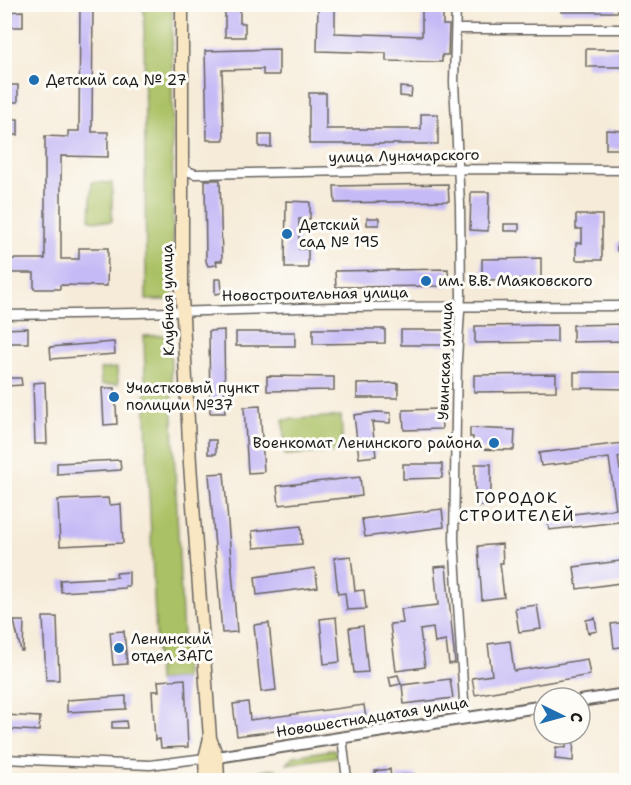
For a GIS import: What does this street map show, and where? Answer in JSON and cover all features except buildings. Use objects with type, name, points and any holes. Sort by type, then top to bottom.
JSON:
[{"type":"main road","name":"Клубная улица","points":[[182,4],[184,311],[190,464],[211,757],[218,780]]},
{"type":"main road","name":"Клубная улица","points":[[206,780],[211,757]]},
{"type":"street","name":"Увинская улица","points":[[456,4],[454,82],[460,306],[454,533],[465,717]]},
{"type":"street","points":[[456,29],[627,29]]},
{"type":"street","name":"улица Луначарского","points":[[182,169],[195,174],[458,169],[627,170]]},
{"type":"street","name":"Новостроительная улица","points":[[4,315],[333,307],[627,306]]},
{"type":"street","points":[[592,698],[627,694]]},
{"type":"street","name":"Новошестнадцатая улица","points":[[211,757],[532,708]]},
{"type":"street","points":[[342,737],[347,780]]},
{"type":"street","points":[[4,759],[150,765],[211,757]]},
{"type":"green space","points":[[144,5],[172,5],[173,300],[146,300]]},
{"type":"green space","points":[[92,182],[112,183],[112,221],[110,222],[90,220]]},
{"type":"green space","points":[[170,335],[185,679],[158,681],[144,336]]},
{"type":"green space","points":[[117,368],[118,384],[101,385],[100,369]]},
{"type":"green space","points":[[341,416],[343,451],[285,455],[283,420]]},
{"type":"green space","points":[[334,750],[339,756],[287,764],[294,756]]},
{"type":"green space","points":[[276,769],[269,778],[264,780],[233,780],[233,776],[237,774]]},
{"type":"place","name":"Детский сад № 27","points":[[34,80]]},
{"type":"place","name":"Детский сад № 195","points":[[287,234]]},
{"type":"place","name":"им. В.В. Маяковского","points":[[426,281]]},
{"type":"place","name":"Участковый пункт полиции №37","points":[[114,397]]},
{"type":"place","name":"Военкомат Ленинского района","points":[[494,443]]},
{"type":"place","name":"Ленинский отдел ЗАГС","points":[[119,648]]},
{"type":"district","name":"ГОРОДОК СТРОИТЕЛЕЙ","points":[[517,506]]}]
